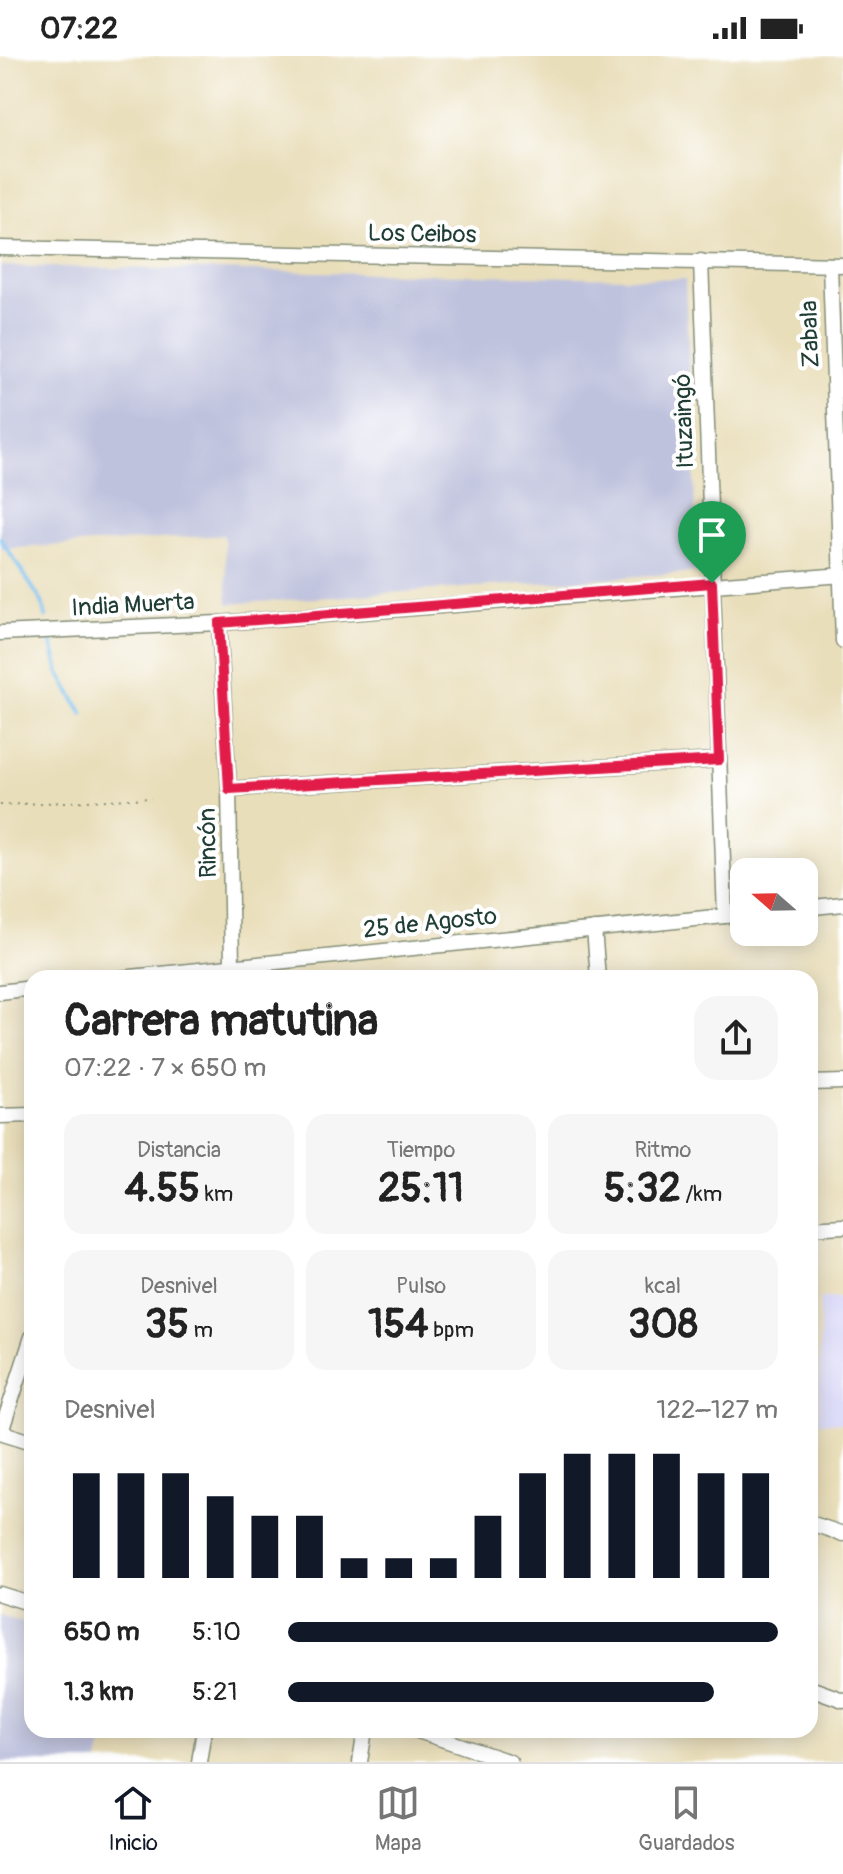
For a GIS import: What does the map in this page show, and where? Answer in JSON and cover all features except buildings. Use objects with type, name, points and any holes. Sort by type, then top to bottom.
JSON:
[{"type":"street","name":"Los Ceibos","points":[[0,248],[836,265]]},
{"type":"street","name":"Ituzaingó","points":[[701,261],[725,916]]},
{"type":"street","name":"Zabala","points":[[836,265],[843,641]]},
{"type":"street","name":"India Muerta","points":[[0,633],[219,623],[842,575]]},
{"type":"street","name":"Rincón","points":[[219,623],[229,789],[232,965]]},
{"type":"street","points":[[229,789],[719,760]]},
{"type":"street","points":[[818,907],[843,904]]},
{"type":"street","name":"25 de Agosto","points":[[189,970],[730,915]]},
{"type":"street","points":[[594,929],[597,970]]},
{"type":"street","points":[[270,962],[270,970]]},
{"type":"street","points":[[0,992],[24,989]]},
{"type":"street","points":[[818,1083],[843,1082]]},
{"type":"street","points":[[0,1116],[24,1115]]},
{"type":"street","points":[[818,1228],[843,1226]]},
{"type":"street","points":[[24,1361],[0,1432],[24,1440]]},
{"type":"street","points":[[818,1526],[843,1534]]},
{"type":"street","points":[[0,1594],[24,1602]]},
{"type":"street","points":[[818,1691],[843,1700]]},
{"type":"street","points":[[199,1762],[203,1738]]},
{"type":"street","points":[[360,1762],[364,1738]]},
{"type":"street","points":[[439,1738],[510,1762]]},
{"type":"path","points":[[0,805],[152,798]]},
{"type":"shaded area","points":[[0,266],[685,279],[698,572],[228,604],[224,535],[0,549]]},
{"type":"shaded area","points":[[820,1298],[843,1298],[843,1423],[819,1422]]},
{"type":"shaded area","points":[[0,1615],[24,1622],[24,1738],[103,1738],[98,1762],[0,1762]]},
{"type":"waterway","points":[[0,538],[42,602],[46,617]]},
{"type":"waterway","points":[[51,639],[59,673],[83,714]]},
{"type":"route","points":[[712,583],[719,760],[229,789],[219,623],[712,583]]}]
